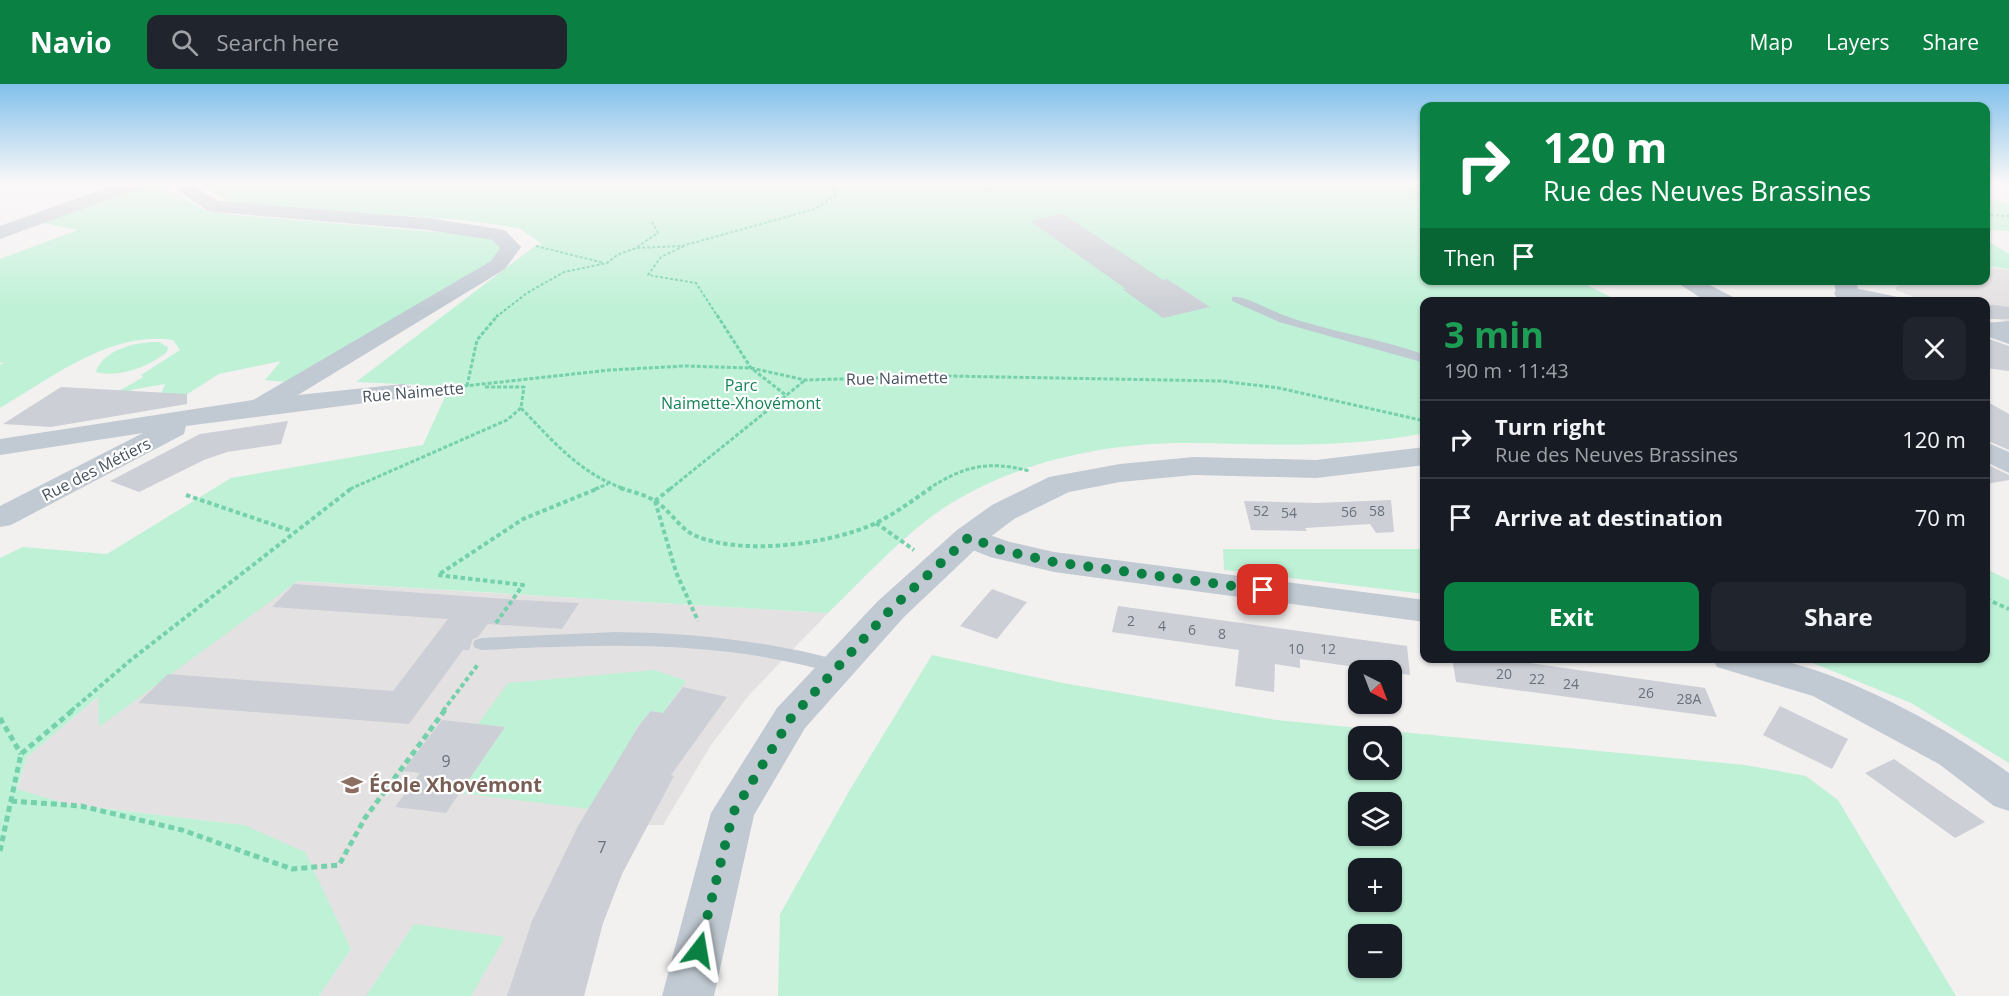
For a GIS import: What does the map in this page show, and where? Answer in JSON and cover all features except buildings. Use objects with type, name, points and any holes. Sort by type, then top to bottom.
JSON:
[{"type":"street","points":[[0,233],[23,225]]},
{"type":"street","points":[[432,225],[499,235],[511,247]]},
{"type":"street","name":"Rue Naimette","points":[[260,407],[498,265],[511,247]]},
{"type":"street","points":[[1693,285],[1715,297]]},
{"type":"street","points":[[1842,294],[1860,297]]},
{"type":"street","points":[[1990,330],[2009,337]]},
{"type":"street","name":"Rue Naimette","points":[[7,450],[260,407],[403,392]]},
{"type":"street","name":"Rue des Métiers","points":[[0,518],[155,439],[190,418]]},
{"type":"street","points":[[1990,452],[2009,464]]},
{"type":"street","points":[[688,996],[733,813],[791,718],[891,609],[969,537],[1003,512],[1060,484],[1120,473],[1194,466],[1316,469],[1420,457]]},
{"type":"street","points":[[969,537],[1001,550],[1054,562],[1420,610]]},
{"type":"street","points":[[1747,663],[1826,687],[1953,753],[2009,795]]},
{"type":"lane","points":[[1236,299],[1286,321],[1332,335],[1403,350],[1420,357]]},
{"type":"lane","points":[[1990,327],[2009,325]]},
{"type":"lane","points":[[488,643],[611,639],[735,643],[798,654],[838,667]]},
{"type":"path","points":[[0,851],[21,754],[132,658],[356,485],[507,420],[521,408],[524,387],[467,387],[477,340],[493,319],[527,293],[564,272],[607,263],[617,255],[636,248],[658,233],[653,225]]},
{"type":"path","points":[[636,248],[683,246],[757,225]]},
{"type":"path","points":[[511,247],[535,246],[607,263]]},
{"type":"path","points":[[683,246],[685,248],[661,257],[648,275],[696,283],[751,368],[787,396]]},
{"type":"path","name":"Rue Naimette","points":[[403,392],[610,370],[685,366],[751,368],[805,380],[947,376],[1221,381],[1270,386],[1420,420]]},
{"type":"path","points":[[655,501],[805,380]]},
{"type":"path","points":[[521,408],[548,440],[608,483],[655,501],[694,536],[722,543],[794,544],[845,534],[876,523],[955,473],[982,463],[1004,464],[1021,468],[1060,484]]},
{"type":"path","points":[[11,801],[81,806],[182,830],[292,869],[339,865],[365,818],[488,643],[523,585],[438,575],[523,519],[608,483]]},
{"type":"path","points":[[186,495],[293,532]]},
{"type":"path","points":[[655,501],[676,573],[698,620],[696,642]]},
{"type":"path","points":[[876,523],[937,567]]},
{"type":"path","points":[[1990,601],[2009,609]]},
{"type":"path","points":[[0,718],[21,754]]},
{"type":"shaded area","points":[[1990,268],[2009,270],[2009,322],[1990,318],[1990,297],[1913,297],[1896,290],[1896,287],[1900,285],[1990,285]]},
{"type":"shaded area","name":"École Xhovémont","points":[[277,580],[828,613],[750,694],[711,745],[663,825],[647,825],[622,874],[603,923],[584,996],[319,996],[351,949],[244,825],[67,804],[17,790],[27,757],[134,667]]},
{"type":"green space","points":[[51,225],[349,225],[436,232],[441,229],[490,238],[497,242],[502,250],[496,259],[285,382],[265,380],[281,361],[219,374],[170,405],[155,409],[165,384],[131,390],[127,398],[107,398],[143,377],[141,375],[180,350],[173,340],[149,339],[126,343],[82,359],[0,408],[0,365],[5,362],[0,363],[0,259],[78,230]]},
{"type":"green space","name":"Parc Naimette-Xhovémont","points":[[494,225],[1420,225],[1420,285],[1587,285],[1611,297],[1420,297],[1420,434],[1336,443],[1189,443],[1121,447],[1086,452],[1018,471],[955,501],[927,520],[876,565],[828,613],[298,581],[99,727],[98,697],[27,757],[17,789],[67,804],[244,825],[305,852],[351,949],[319,996],[0,996],[0,558],[23,547],[107,554],[231,478],[423,445],[449,388],[356,382],[535,246],[542,244],[519,228]]},
{"type":"green space","points":[[1990,225],[2009,225],[2009,231],[1990,230]]},
{"type":"green space","points":[[1990,242],[2009,254],[2009,269],[1990,267]]},
{"type":"green space","points":[[159,342],[168,347],[167,352],[143,367],[115,374],[96,372],[100,364],[113,352],[141,343]]},
{"type":"green space","points":[[1223,549],[1420,549],[1420,593],[1224,570]]},
{"type":"green space","points":[[1990,571],[2009,580],[2009,763],[1911,703],[1813,663],[1990,663]]},
{"type":"green space","points":[[932,655],[1063,683],[1276,720],[1348,727],[1348,780],[1402,780],[1402,732],[1745,765],[1806,776],[1838,800],[1956,996],[778,996],[780,914],[851,788]]},
{"type":"green space","points":[[655,670],[686,681],[663,713],[651,711],[635,730],[646,734],[589,809],[460,793],[505,727],[478,724],[508,683]]},
{"type":"green space","points":[[414,924],[505,937],[471,996],[366,996]]},
{"type":"place","name":"École Xhovémont","points":[[352,785]]},
{"type":"route","points":[[699,950],[733,813],[791,718],[891,609],[969,537],[1001,550],[1054,562],[1263,590]]}]
